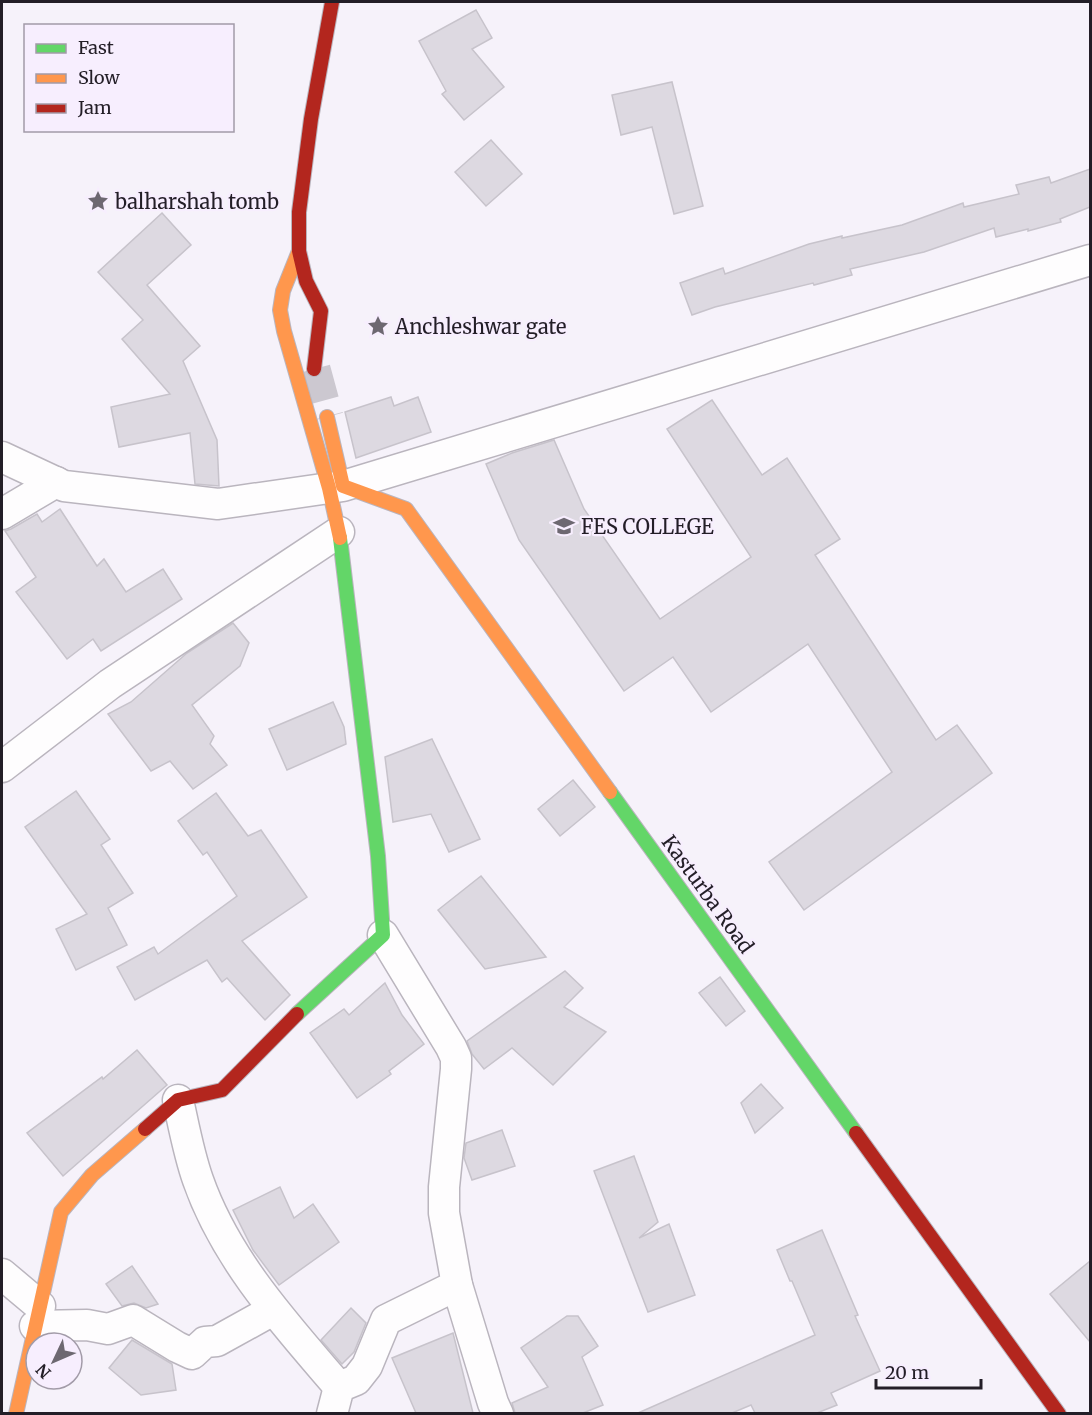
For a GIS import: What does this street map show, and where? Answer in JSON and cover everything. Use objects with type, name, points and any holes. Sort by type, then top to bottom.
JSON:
[{"type":"main road","points":[[314,369],[321,311],[306,281],[299,251],[298,212],[309,131],[332,2]]},
{"type":"main road","points":[[299,251],[283,291],[280,310],[284,331],[336,487]]},
{"type":"main road","points":[[16,1413],[61,1212],[92,1175],[178,1101],[222,1090],[304,1007],[383,935],[378,856],[327,417]]},
{"type":"main road","name":"Kasturba Road","points":[[336,487],[406,509],[1059,1413]]},
{"type":"street","points":[[2,457],[64,486],[218,504],[336,487],[1090,260]]},
{"type":"street","points":[[2,514],[56,482]]},
{"type":"street","points":[[2,767],[110,684],[339,532]]},
{"type":"street","points":[[383,935],[456,1059],[443,1201],[444,1213],[457,1285],[498,1413]]},
{"type":"street","points":[[178,1101],[198,1180],[231,1250],[335,1400],[367,1366],[386,1320],[457,1285]]},
{"type":"street","points":[[2,1274],[37,1316],[108,1329],[133,1320],[192,1354],[205,1342],[217,1341],[273,1310]]},
{"type":"building","points":[[476,10],[492,38],[472,49],[504,87],[464,120],[442,94],[446,91],[419,41]]},
{"type":"building","points":[[672,82],[703,206],[674,214],[652,127],[621,135],[612,95]]},
{"type":"building","points":[[491,140],[522,174],[486,206],[455,172]]},
{"type":"building","points":[[1090,169],[1090,207],[1060,219],[1061,222],[996,237],[994,228],[924,252],[850,269],[852,275],[715,307],[692,315],[680,283],[723,268],[725,274],[809,244],[902,225],[963,203],[964,207],[1019,194],[1016,185],[1049,177],[1051,183]]},
{"type":"building","points":[[162,213],[191,245],[147,285],[200,346],[183,361],[217,440],[219,486],[195,484],[190,433],[119,447],[111,407],[170,394],[122,339],[143,320],[98,272]]},
{"type":"building","points":[[391,397],[394,406],[418,397],[431,432],[356,458],[345,412]]},
{"type":"building","points":[[712,400],[762,475],[787,458],[840,539],[815,555],[936,740],[957,725],[992,773],[804,910],[769,862],[892,772],[808,644],[711,712],[673,657],[624,691],[519,540],[486,464],[554,440],[584,509],[660,619],[751,557],[667,429]]},
{"type":"building","points":[[60,509],[97,566],[104,559],[126,592],[163,569],[182,599],[101,651],[93,639],[67,659],[16,592],[36,577],[5,531],[37,514],[42,522]]},
{"type":"building","points":[[233,623],[249,643],[240,666],[192,705],[214,736],[210,744],[227,765],[193,789],[170,761],[151,771],[108,714],[131,702],[187,653]]},
{"type":"building","points":[[333,702],[344,727],[346,744],[287,770],[269,729]]},
{"type":"building","points":[[432,739],[480,839],[449,852],[431,814],[393,822],[385,757]]},
{"type":"building","points":[[573,780],[595,807],[560,836],[538,809]]},
{"type":"building","points":[[76,791],[110,839],[101,845],[133,893],[108,908],[127,945],[76,970],[56,929],[87,914],[25,827]]},
{"type":"building","points":[[216,793],[248,836],[261,830],[307,897],[242,941],[290,995],[265,1020],[227,978],[222,982],[207,960],[135,1000],[117,967],[154,947],[158,954],[237,896],[207,852],[203,855],[178,821]]},
{"type":"building","points":[[481,876],[546,957],[485,969],[438,910]]},
{"type":"building","points":[[565,971],[583,988],[564,1007],[606,1032],[553,1085],[512,1048],[484,1069],[472,1054],[467,1041]]},
{"type":"building","points":[[720,977],[745,1011],[726,1026],[699,993]]},
{"type":"building","points":[[385,983],[402,1015],[424,1044],[389,1071],[391,1074],[357,1098],[310,1033],[344,1009],[349,1015]]},
{"type":"building","points":[[137,1050],[167,1085],[63,1176],[27,1133],[102,1077],[103,1079]]},
{"type":"building","points":[[761,1084],[783,1108],[755,1133],[741,1103]]},
{"type":"building","points":[[502,1130],[515,1166],[472,1180],[464,1158],[466,1143]]},
{"type":"building","points":[[634,1156],[658,1222],[639,1238],[669,1224],[695,1295],[648,1312],[594,1171]]},
{"type":"building","points":[[280,1187],[294,1218],[313,1204],[339,1242],[279,1285],[253,1250],[233,1210]]},
{"type":"building","points":[[822,1230],[858,1315],[855,1316],[880,1371],[831,1393],[837,1405],[817,1413],[755,1413],[751,1405],[732,1413],[638,1413],[815,1335],[777,1250]]},
{"type":"building","points":[[1090,1261],[1090,1342],[1050,1294]]},
{"type":"building","points":[[132,1266],[158,1304],[146,1308],[134,1303],[122,1306],[106,1284]]},
{"type":"building","points":[[351,1308],[366,1323],[354,1352],[342,1364],[321,1340]]},
{"type":"building","points":[[567,1316],[578,1316],[598,1346],[582,1357],[603,1405],[583,1413],[515,1413],[512,1403],[548,1387],[521,1348]]},
{"type":"building","points":[[453,1333],[473,1413],[416,1413],[392,1358]]},
{"type":"building","points":[[132,1340],[172,1364],[176,1390],[141,1395],[109,1368]]},
{"type":"tunnel","points":[[314,369],[327,417]]},
{"type":"traffic: fast","points":[[297,1014],[383,935],[378,856],[340,538]]},
{"type":"traffic: fast","points":[[610,792],[856,1133]]},
{"type":"traffic: slow","points":[[299,251],[283,291],[280,310],[329,488],[340,538]]},
{"type":"traffic: slow","points":[[327,417],[343,486],[406,509],[610,792]]},
{"type":"traffic: slow","points":[[16,1414],[61,1212],[92,1175],[145,1129]]},
{"type":"traffic: jam","points":[[314,369],[321,311],[306,281],[299,251],[299,212],[311,119],[332,2]]},
{"type":"traffic: jam","points":[[145,1129],[178,1100],[222,1090],[297,1014]]},
{"type":"traffic: jam","points":[[856,1133],[1059,1414]]},
{"type":"place","name":"balharshah tomb","points":[[98,201]]},
{"type":"place","name":"Anchleshwar gate","points":[[378,326]]},
{"type":"place","name":"FES COLLEGE","points":[[564,526]]}]
